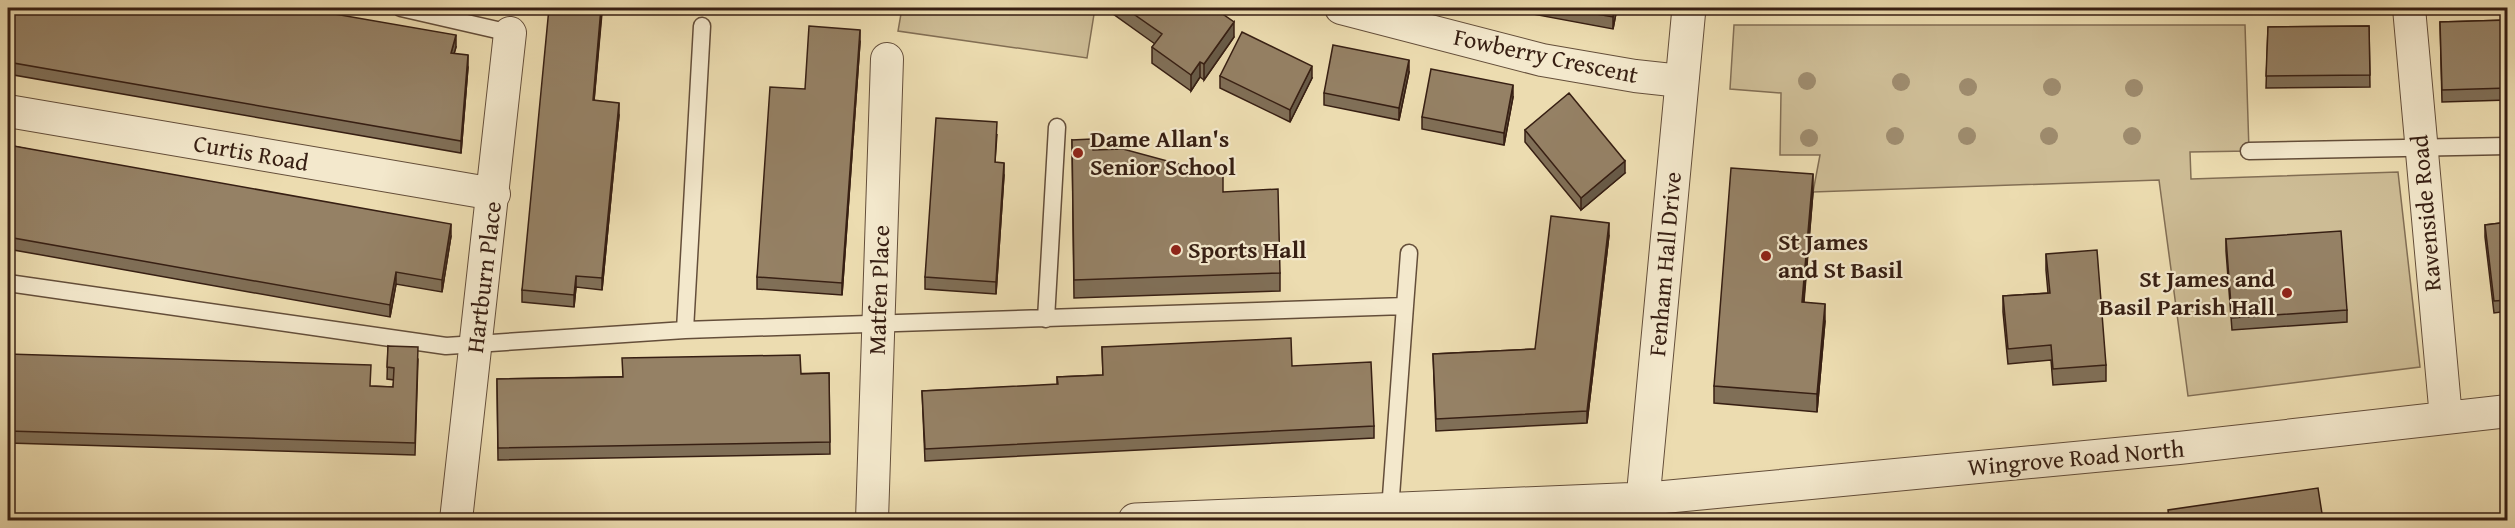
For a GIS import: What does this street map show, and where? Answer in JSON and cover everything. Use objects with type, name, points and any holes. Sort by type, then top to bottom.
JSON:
[{"type":"street","name":"Fowberry Crescent","points":[[1341,8],[1542,60],[1635,76],[1681,81]]},
{"type":"street","name":"Fenham Hall Drive","points":[[1642,510],[1689,8]]},
{"type":"street","name":"Ravenside Road","points":[[2409,8],[2446,418]]},
{"type":"street","name":"Hartburn Place","points":[[456,520],[494,194],[510,33]]},
{"type":"street","name":"Matfen Place","points":[[872,520],[887,59]]},
{"type":"street","name":"Curtis Road","points":[[8,111],[494,194]]},
{"type":"street","name":"Wingrove Road North","points":[[1642,510],[2508,411]]},
{"type":"street","points":[[1135,520],[1390,510],[1642,510]]},
{"type":"lane","points":[[401,8],[510,33]]},
{"type":"lane","points":[[686,330],[702,26]]},
{"type":"lane","points":[[1046,319],[1058,127]]},
{"type":"lane","points":[[2249,151],[2508,146]]},
{"type":"lane","points":[[1390,510],[1409,253]]},
{"type":"lane","points":[[8,283],[446,346],[686,330],[1405,306]]},
{"type":"shaded area","points":[[902,8],[1095,8],[1087,58],[898,31]]},
{"type":"shaded area","points":[[1734,25],[2245,25],[2249,151],[2190,152],[2191,179],[2398,172],[2420,367],[2188,396],[2159,180],[1813,192],[1820,155],[1780,155],[1781,93],[1730,89]]},
{"type":"building","points":[[8,8],[300,8],[456,35],[451,53],[468,55],[461,141],[8,62]]},
{"type":"building","points":[[549,8],[601,8],[593,100],[619,103],[602,278],[576,276],[574,295],[522,290]]},
{"type":"building","points":[[1125,8],[1214,8],[1234,22],[1204,64],[1200,62],[1191,75],[1152,47],[1162,34]]},
{"type":"building","points":[[1561,8],[1614,8],[1613,17]]},
{"type":"building","points":[[2508,20],[2508,88],[2442,90],[2440,22]]},
{"type":"building","points":[[809,26],[860,30],[842,283],[757,277],[770,87],[805,89]]},
{"type":"building","points":[[2369,26],[2370,75],[2266,76],[2268,27]]},
{"type":"building","points":[[1242,32],[1312,66],[1290,110],[1220,76]]},
{"type":"building","points":[[1333,45],[1409,60],[1399,108],[1324,93]]},
{"type":"building","points":[[1431,69],[1513,85],[1504,133],[1422,117]]},
{"type":"building","points":[[1569,93],[1625,161],[1581,198],[1525,130]]},
{"type":"building","points":[[936,118],[997,122],[995,162],[1004,163],[996,282],[925,277]]},
{"type":"building","name":"Sports Hall","points":[[1092,139],[1093,150],[1123,149],[1223,176],[1223,192],[1278,189],[1280,273],[1074,280],[1072,140]]},
{"type":"building","points":[[8,145],[451,224],[442,280],[396,272],[390,305],[8,237]]},
{"type":"building","name":"St James and St Basil","points":[[1731,168],[1813,174],[1802,302],[1825,304],[1817,394],[1714,386]]},
{"type":"building","points":[[1551,216],[1609,223],[1587,411],[1436,419],[1433,354],[1535,349]]},
{"type":"building","points":[[2508,222],[2508,300],[2494,301],[2485,225]]},
{"type":"building","name":"St James and Basil Parish Hall","points":[[2341,231],[2347,310],[2232,318],[2226,239]]},
{"type":"building","points":[[2097,250],[2106,365],[2053,369],[2051,345],[2008,349],[2003,296],[2050,293],[2046,254]]},
{"type":"building","points":[[1291,338],[1292,366],[1371,362],[1374,426],[925,449],[922,391],[1058,384],[1057,377],[1103,375],[1102,347]]},
{"type":"building","points":[[388,346],[418,347],[415,443],[8,431],[8,354],[371,365],[370,386],[393,387],[394,368],[387,367]]},
{"type":"building","points":[[800,355],[801,374],[829,373],[830,442],[498,448],[497,379],[623,377],[622,358]]},
{"type":"building","points":[[2318,488],[2323,520],[2169,520],[2168,510]]},
{"type":"building","points":[[2019,516],[2019,520],[1956,520]]},
{"type":"place","name":"Dame Allan's Senior School","points":[[1078,153]]},
{"type":"place","name":"Sports Hall","points":[[1176,250]]},
{"type":"place","name":"St James and St Basil","points":[[1766,256]]},
{"type":"place","name":"St James and Basil Parish Hall","points":[[2287,293]]}]
